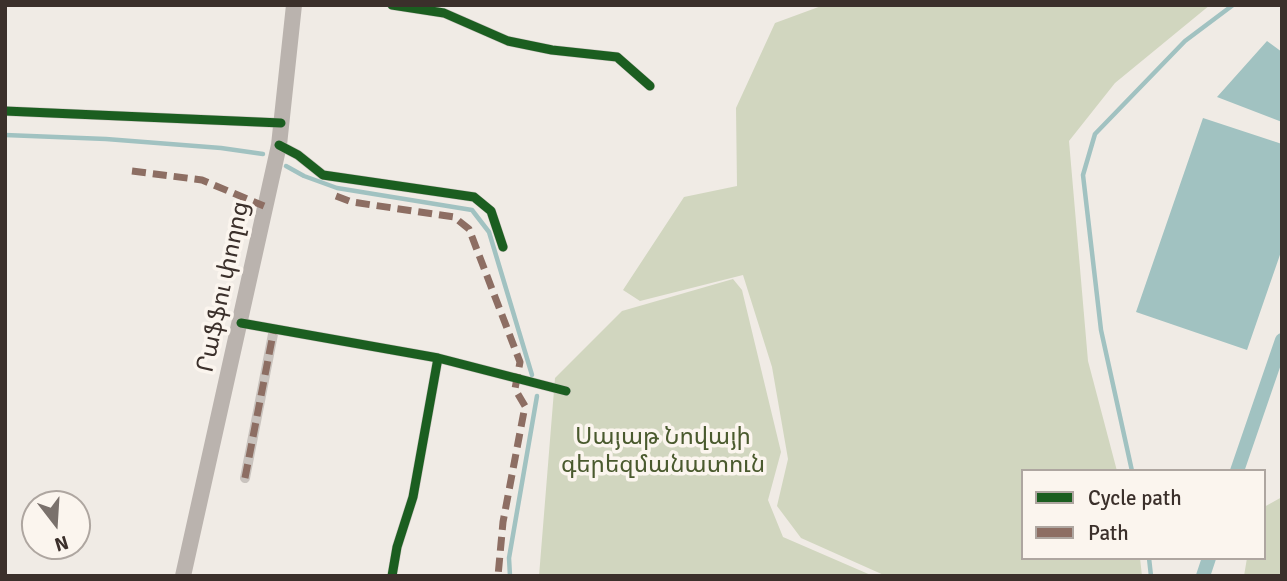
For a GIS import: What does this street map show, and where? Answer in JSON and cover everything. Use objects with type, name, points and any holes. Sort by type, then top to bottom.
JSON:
[{"type":"main road","name":"Րաֆֆու փողոց","points":[[183,576],[279,145],[294,5]]},
{"type":"street","points":[[392,5],[444,13],[508,41],[552,50],[617,57],[650,86]]},
{"type":"street","points":[[5,111],[281,123]]},
{"type":"street","points":[[279,145],[298,155],[323,175],[474,197],[491,211],[503,247]]},
{"type":"street","points":[[240,323],[438,358],[566,391]]},
{"type":"street","points":[[245,478],[274,329]]},
{"type":"street","points":[[391,576],[413,497],[438,358]]},
{"type":"green space","points":[[824,5],[1210,5],[1115,83],[1069,141],[1088,361],[1116,469],[1021,469],[1021,560],[1140,560],[1142,576],[886,576],[801,538],[777,506],[788,459],[772,367],[743,275],[640,301],[623,290],[684,197],[737,186],[736,108],[775,23]]},
{"type":"green space","name":"Սայաթ Նովայի գերեզմանատուն","points":[[733,279],[742,290],[781,452],[768,500],[783,537],[873,576],[539,576],[555,378],[622,311]]},
{"type":"green space","points":[[1282,497],[1282,576],[1244,576],[1247,560],[1266,560],[1266,506]]},
{"type":"water","points":[[1267,41],[1282,52],[1282,122],[1217,97]]},
{"type":"water","points":[[1203,118],[1282,144],[1282,249],[1247,350],[1136,312]]},
{"type":"waterway","points":[[1132,469],[1101,330],[1083,175],[1095,134],[1185,41],[1233,5]]},
{"type":"waterway","points":[[5,135],[106,139],[263,154]]},
{"type":"waterway","points":[[286,166],[337,188],[472,210],[489,232],[532,375]]},
{"type":"waterway","points":[[1238,469],[1282,340]]},
{"type":"waterway","points":[[510,576],[509,558],[537,396]]},
{"type":"waterway","points":[[1149,560],[1151,576]]},
{"type":"waterway","points":[[1203,576],[1208,560]]},
{"type":"marked path","points":[[132,171],[202,180],[264,206]]},
{"type":"marked path","points":[[336,196],[352,202],[454,217],[469,229],[520,362],[515,389],[525,406],[503,522],[498,576]]},
{"type":"marked path","points":[[245,478],[274,329]]},
{"type":"cycle path","points":[[392,5],[444,13],[508,41],[552,50],[617,57],[650,86]]},
{"type":"cycle path","points":[[5,111],[281,123]]},
{"type":"cycle path","points":[[279,145],[298,155],[323,175],[474,197],[491,211],[503,247]]},
{"type":"cycle path","points":[[241,323],[438,358],[566,391]]},
{"type":"cycle path","points":[[392,576],[397,547],[413,497],[438,358]]}]
